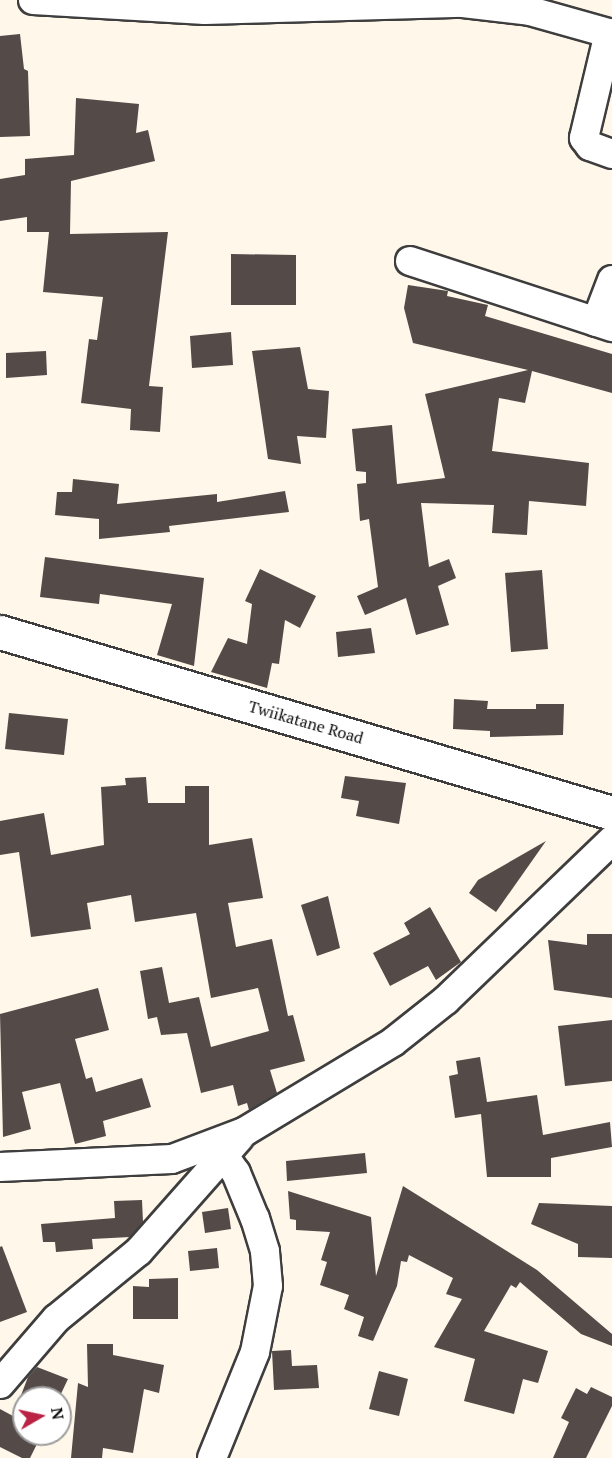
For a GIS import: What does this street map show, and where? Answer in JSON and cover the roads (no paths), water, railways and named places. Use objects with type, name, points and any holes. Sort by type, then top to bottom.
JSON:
[{"type":"street","points":[[33,0],[205,10],[463,3],[530,11],[611,34],[584,138],[590,146],[612,154]]},
{"type":"street","points":[[410,261],[604,324],[612,280]]},
{"type":"street","name":"Twiikatane Road","points":[[0,632],[612,813]]},
{"type":"street","points":[[0,1167],[172,1160],[244,1132],[393,1042],[446,1000],[612,840]]},
{"type":"street","points":[[0,1384],[56,1319],[139,1251],[244,1132]]},
{"type":"street","points":[[212,1458],[255,1352],[268,1286],[265,1251],[255,1219],[236,1173],[224,1156]]}]
